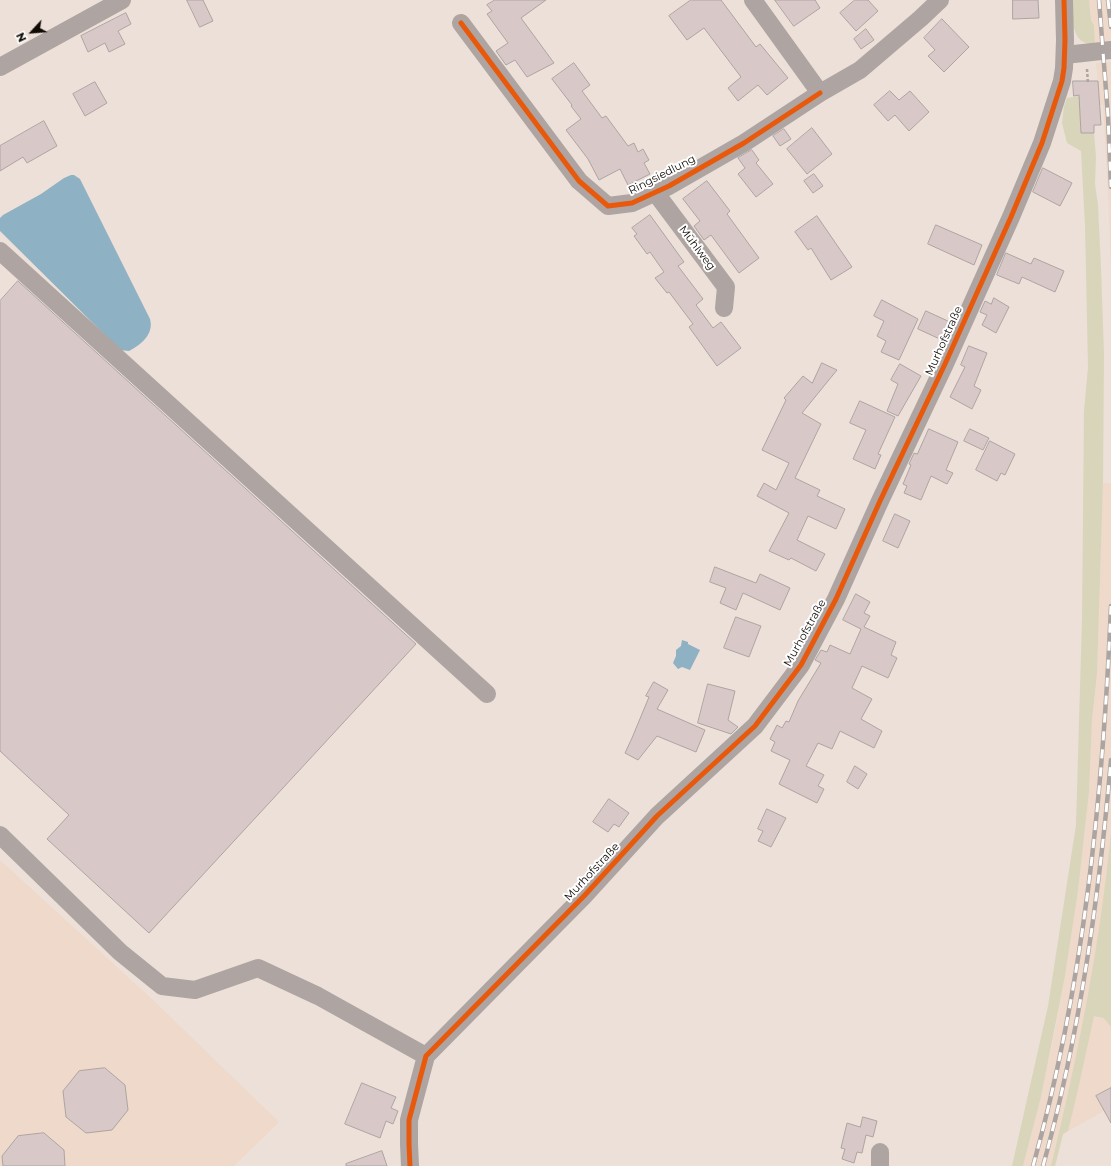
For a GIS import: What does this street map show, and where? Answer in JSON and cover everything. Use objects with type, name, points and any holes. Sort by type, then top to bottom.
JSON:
[{"type":"street","points":[[0,67],[122,0]]},
{"type":"street","points":[[753,0],[820,93]]},
{"type":"street","name":"Ringsiedlung","points":[[461,23],[579,181],[608,206],[632,203],[669,186],[744,143],[820,93],[860,70],[940,0]]},
{"type":"street","points":[[1064,0],[1065,55],[1111,50]]},
{"type":"street","name":"Murhofstraße","points":[[410,1166],[409,1120],[426,1056],[584,896],[657,816],[755,726],[801,665],[836,599],[880,501],[945,364],[1011,217],[1042,143],[1062,81],[1065,55]]},
{"type":"street","name":"Mühlweg","points":[[655,192],[726,286],[724,308]]},
{"type":"street","points":[[0,251],[487,694]]},
{"type":"street","points":[[0,835],[120,952],[162,986],[195,990],[258,968],[318,996],[426,1056]]},
{"type":"path","points":[[1086,64],[1088,84]]},
{"type":"shaded area","points":[[1071,0],[1089,0],[1091,20],[1094,25],[1095,45],[1087,44],[1077,35],[1074,29]]},
{"type":"shaded area","points":[[1089,0],[1111,0],[1111,43],[1095,44],[1094,25],[1091,20]]},
{"type":"shaded area","points":[[1111,62],[1111,282],[1103,105],[1100,105],[1096,63]]},
{"type":"shaded area","points":[[1085,95],[1080,114],[1081,133],[1094,133],[1096,157],[1095,184],[1098,205],[1104,355],[1103,483],[1097,674],[1092,720],[1089,792],[1078,891],[1065,976],[1041,1097],[1023,1166],[1012,1166],[1048,1006],[1076,825],[1082,619],[1084,411],[1088,367],[1085,225],[1081,151],[1067,143],[1062,123],[1064,106],[1067,98]]},
{"type":"shaded area","points":[[1103,483],[1111,483],[1111,1107],[1063,1134],[1055,1166],[1023,1166],[1041,1097],[1054,1036],[1078,891],[1089,792],[1092,720],[1097,674]]},
{"type":"shaded area","points":[[1111,833],[1111,1027],[1104,1018],[1094,1016],[1068,1131],[1063,1134],[1055,1166],[1051,1166],[1087,1000],[1101,917]]},
{"type":"shaded area","points":[[0,860],[152,999],[279,1122],[234,1166],[0,1166]]},
{"type":"water","points":[[71,175],[74,175],[80,179],[150,319],[151,324],[149,334],[142,342],[129,351],[120,350],[0,231],[0,218],[3,215]]},
{"type":"water","points":[[682,640],[700,650],[690,670],[682,667],[678,669],[673,663],[676,656],[676,650],[681,646]]},
{"type":"building","points":[[187,0],[203,0],[213,21],[200,27]]},
{"type":"building","points":[[495,0],[546,0],[521,18],[554,63],[527,77],[515,60],[506,65],[496,51],[508,43],[487,14],[492,11],[487,5]]},
{"type":"building","points":[[691,0],[721,0],[756,47],[760,44],[788,78],[767,95],[758,85],[738,101],[728,88],[741,77],[704,28],[687,40],[669,16]]},
{"type":"building","points":[[775,0],[815,0],[820,8],[794,26]]},
{"type":"building","points":[[855,0],[868,0],[878,11],[856,31],[840,13]]},
{"type":"building","points":[[1013,0],[1038,0],[1039,18],[1013,19]]},
{"type":"building","points":[[126,13],[131,24],[118,31],[125,44],[109,52],[105,43],[88,52],[81,36]]},
{"type":"building","points":[[942,19],[969,47],[944,72],[928,56],[935,50],[924,38]]},
{"type":"building","points":[[866,29],[874,40],[861,49],[854,39]]},
{"type":"building","points":[[574,63],[590,85],[582,91],[602,118],[606,116],[628,146],[634,143],[638,152],[643,149],[649,160],[644,163],[650,174],[628,185],[620,169],[599,180],[588,159],[566,130],[581,119],[552,79]]},
{"type":"building","points":[[1073,81],[1098,81],[1101,125],[1094,125],[1094,133],[1081,133],[1079,95],[1074,96]]},
{"type":"building","points":[[95,82],[107,103],[85,116],[73,94]]},
{"type":"building","points":[[890,91],[899,100],[910,91],[929,112],[909,131],[895,115],[888,121],[874,105]]},
{"type":"building","points":[[44,121],[57,146],[27,163],[23,157],[0,171],[0,146]]},
{"type":"building","points":[[812,128],[832,154],[807,174],[787,149]]},
{"type":"building","points":[[784,129],[791,139],[780,146],[773,136]]},
{"type":"building","points":[[752,150],[759,160],[756,163],[773,184],[756,197],[738,174],[745,168],[738,158]]},
{"type":"building","points":[[1043,168],[1072,183],[1060,206],[1033,192]]},
{"type":"building","points":[[814,174],[823,186],[813,193],[804,181]]},
{"type":"building","points":[[707,181],[730,211],[727,214],[759,258],[739,273],[711,235],[704,240],[694,226],[700,221],[683,199]]},
{"type":"building","points":[[650,215],[684,262],[678,266],[703,299],[696,305],[713,328],[721,322],[741,348],[717,366],[689,327],[693,324],[669,292],[667,293],[655,278],[664,272],[650,252],[647,254],[634,236],[637,234],[632,228]]},
{"type":"building","points":[[817,216],[852,267],[831,280],[811,248],[808,250],[795,232]]},
{"type":"building","points":[[936,225],[982,245],[974,265],[928,244]]},
{"type":"building","points":[[1006,253],[1031,264],[1034,258],[1064,271],[1055,292],[1022,277],[1019,284],[997,275]]},
{"type":"building","points":[[18,281],[416,644],[149,933],[47,839],[69,815],[0,751],[0,301]]},
{"type":"building","points":[[994,298],[1009,307],[996,333],[982,325],[987,315],[980,312],[985,301],[991,304]]},
{"type":"building","points":[[882,300],[918,319],[899,360],[881,352],[886,341],[877,336],[884,321],[874,316]]},
{"type":"building","points":[[926,311],[950,322],[942,340],[918,329]]},
{"type":"building","points":[[969,346],[987,353],[974,386],[981,390],[972,409],[950,397],[965,367],[961,365]]},
{"type":"building","points":[[822,363],[837,370],[802,413],[821,424],[795,478],[820,490],[817,496],[845,509],[836,529],[808,516],[797,540],[825,554],[816,571],[791,558],[789,560],[769,551],[789,513],[757,496],[764,483],[776,490],[789,463],[762,450],[786,400],[784,398],[803,376],[812,383]]},
{"type":"building","points":[[900,364],[921,376],[898,416],[887,411],[898,384],[891,380]]},
{"type":"building","points":[[860,401],[895,417],[878,454],[881,455],[875,469],[853,459],[866,430],[850,423]]},
{"type":"building","points":[[929,429],[958,442],[946,470],[953,473],[947,484],[931,476],[921,500],[904,493],[907,486],[903,484],[914,453],[917,454]]},
{"type":"building","points":[[970,429],[989,438],[983,450],[964,441]]},
{"type":"building","points":[[990,441],[1015,454],[1005,475],[1001,473],[997,481],[976,470]]},
{"type":"building","points":[[895,514],[910,521],[898,548],[883,541]]},
{"type":"building","points":[[715,567],[756,583],[760,574],[790,588],[780,610],[743,593],[736,610],[720,603],[726,588],[710,582]]},
{"type":"building","points":[[856,594],[870,602],[864,613],[870,616],[864,627],[896,642],[891,655],[897,658],[888,678],[862,666],[852,688],[872,699],[861,719],[882,731],[874,748],[840,731],[832,749],[818,743],[806,766],[824,775],[818,786],[824,789],[817,803],[779,784],[790,760],[771,751],[775,742],[770,739],[777,725],[782,728],[786,721],[789,722],[798,701],[821,663],[815,660],[821,650],[827,652],[830,645],[850,654],[861,629],[843,620]]},
{"type":"building","points":[[736,617],[761,626],[749,657],[724,648]]},
{"type":"building","points":[[654,682],[668,690],[657,709],[705,730],[696,752],[657,736],[638,760],[625,753],[649,697],[646,696]]},
{"type":"building","points":[[708,684],[735,691],[728,720],[738,727],[731,734],[698,723]]},
{"type":"building","points":[[855,766],[867,774],[858,789],[847,782]]},
{"type":"building","points":[[609,799],[629,813],[619,827],[614,824],[608,832],[593,822]]},
{"type":"building","points":[[767,809],[786,818],[771,847],[758,841],[763,831],[758,829]]},
{"type":"building","points":[[105,1068],[125,1085],[128,1110],[112,1130],[86,1133],[66,1117],[63,1091],[79,1071]]},
{"type":"building","points":[[362,1083],[396,1097],[391,1108],[398,1111],[393,1124],[386,1121],[380,1138],[345,1124]]},
{"type":"building","points":[[1111,1088],[1111,1123],[1096,1096]]},
{"type":"building","points":[[863,1117],[877,1121],[873,1137],[866,1135],[862,1153],[857,1152],[854,1163],[842,1159],[845,1149],[841,1148],[847,1123],[860,1127]]},
{"type":"building","points":[[44,1133],[64,1150],[65,1166],[3,1166],[2,1156],[18,1136]]},
{"type":"building","points":[[382,1151],[387,1166],[346,1166],[346,1164]]},
{"type":"railway","points":[[1099,0],[1108,116],[1111,187]]},
{"type":"railway","points":[[1108,0],[1111,27]]},
{"type":"railway","points":[[1033,1166],[1051,1097],[1066,1028],[1088,889],[1103,748],[1111,606]]},
{"type":"railway","points":[[1043,1166],[1068,1066],[1078,1015],[1101,863],[1111,760]]},
{"type":"cycle path","points":[[410,1166],[409,1120],[426,1056],[584,896],[657,816],[755,726],[801,665],[836,599],[880,501],[945,364],[1011,217],[1042,143],[1062,81],[1065,40],[1064,0]]},
{"type":"cycle path","points":[[461,23],[579,181],[608,206],[632,203],[669,186],[744,143],[820,93]]}]
